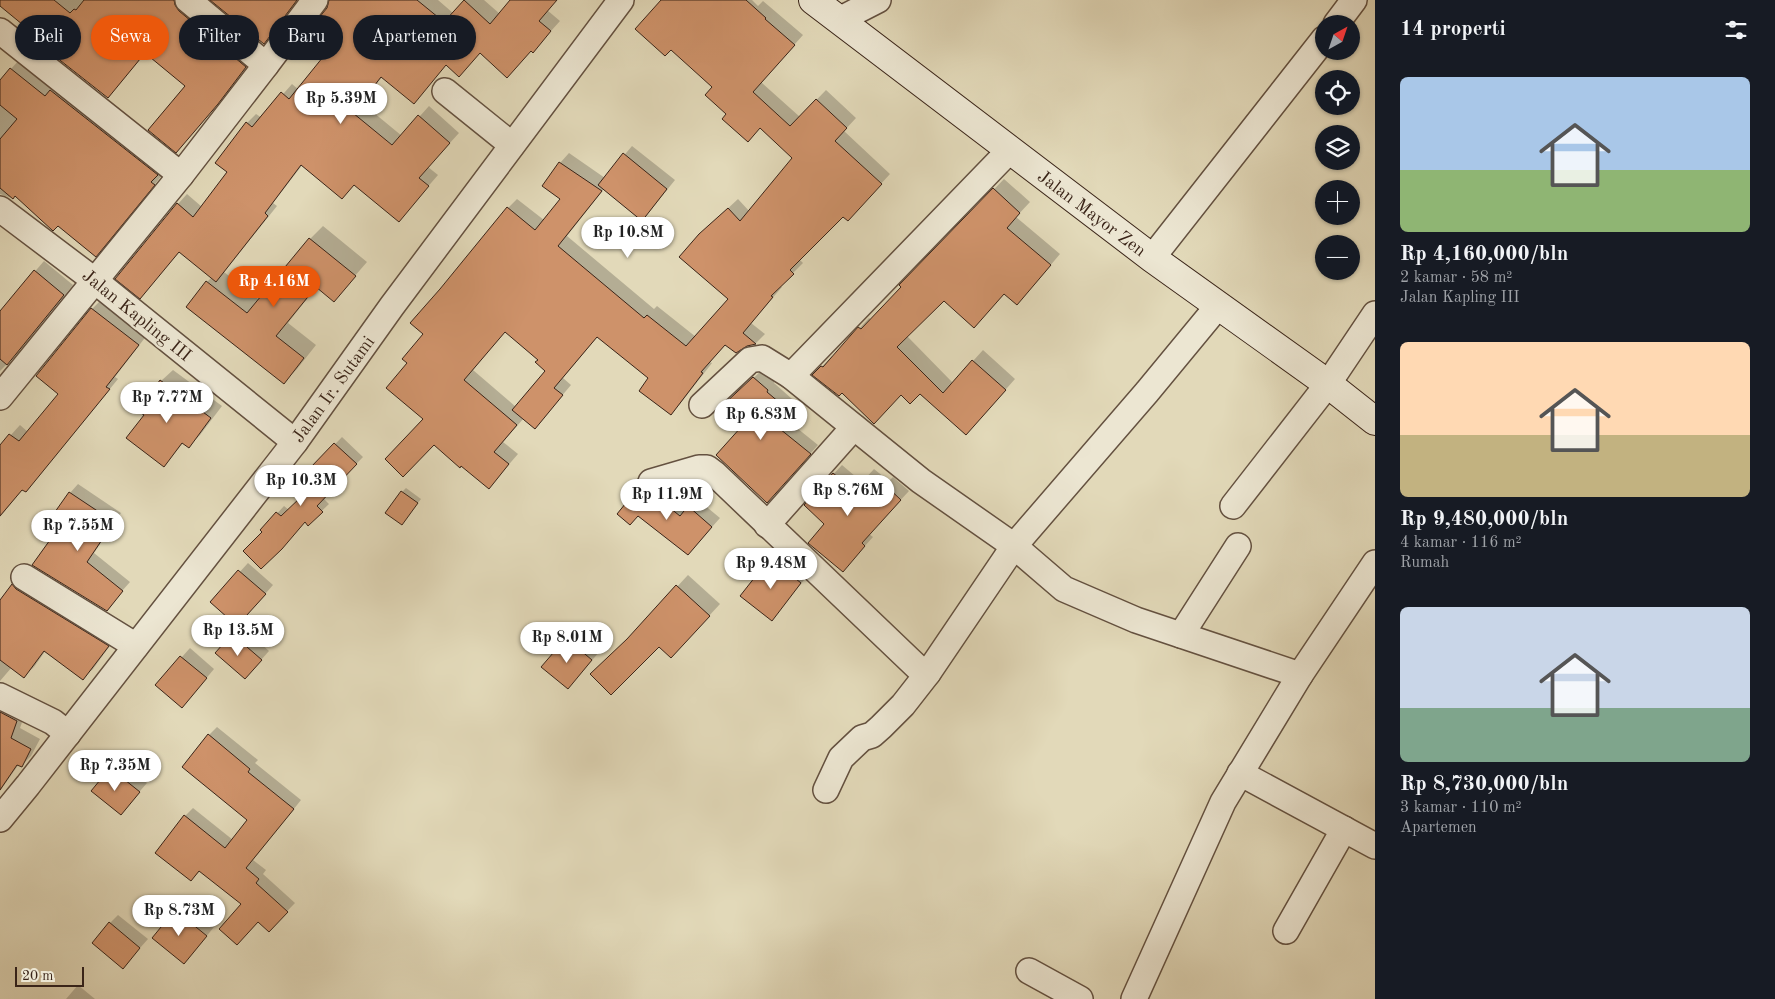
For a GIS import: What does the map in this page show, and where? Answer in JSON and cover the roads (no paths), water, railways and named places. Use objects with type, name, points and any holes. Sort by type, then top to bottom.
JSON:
[{"type":"street","points":[[188,0],[266,65]]},
{"type":"street","points":[[0,397],[181,175],[315,0]]},
{"type":"street","name":"Jalan Ir. Sutami","points":[[0,819],[295,442],[392,306],[621,0]]},
{"type":"street","name":"Jalan Mayor Zen","points":[[813,0],[1152,258],[1328,384],[1375,421]]},
{"type":"street","points":[[839,20],[878,0]]},
{"type":"street","points":[[1343,15],[1354,0]]},
{"type":"street","points":[[0,31],[181,175]]},
{"type":"street","points":[[1152,258],[1315,50]]},
{"type":"street","points":[[445,91],[512,146]]},
{"type":"street","points":[[791,376],[1010,150]]},
{"type":"street","name":"Jalan Kapling III","points":[[0,209],[94,280],[295,442]]},
{"type":"street","points":[[826,790],[841,758],[862,738],[872,735],[882,727],[903,705],[928,673],[1014,546],[1147,392],[1218,306]]},
{"type":"street","points":[[1233,506],[1328,384],[1375,314]]},
{"type":"street","points":[[702,405],[750,360],[762,358],[791,376],[922,481],[1014,546],[1064,589],[1136,620],[1300,675]]},
{"type":"street","points":[[767,525],[854,427]]},
{"type":"street","points":[[652,482],[699,468],[707,468],[917,667],[928,673]]},
{"type":"street","points":[[1181,635],[1238,546]]},
{"type":"street","points":[[1134,999],[1223,802],[1300,675],[1375,563]]},
{"type":"street","points":[[24,577],[136,646]]},
{"type":"street","points":[[0,696],[53,722],[68,734]]},
{"type":"street","points":[[1240,773],[1375,846]]},
{"type":"street","points":[[1286,931],[1344,829]]},
{"type":"street","points":[[1029,970],[1080,999]]}]
